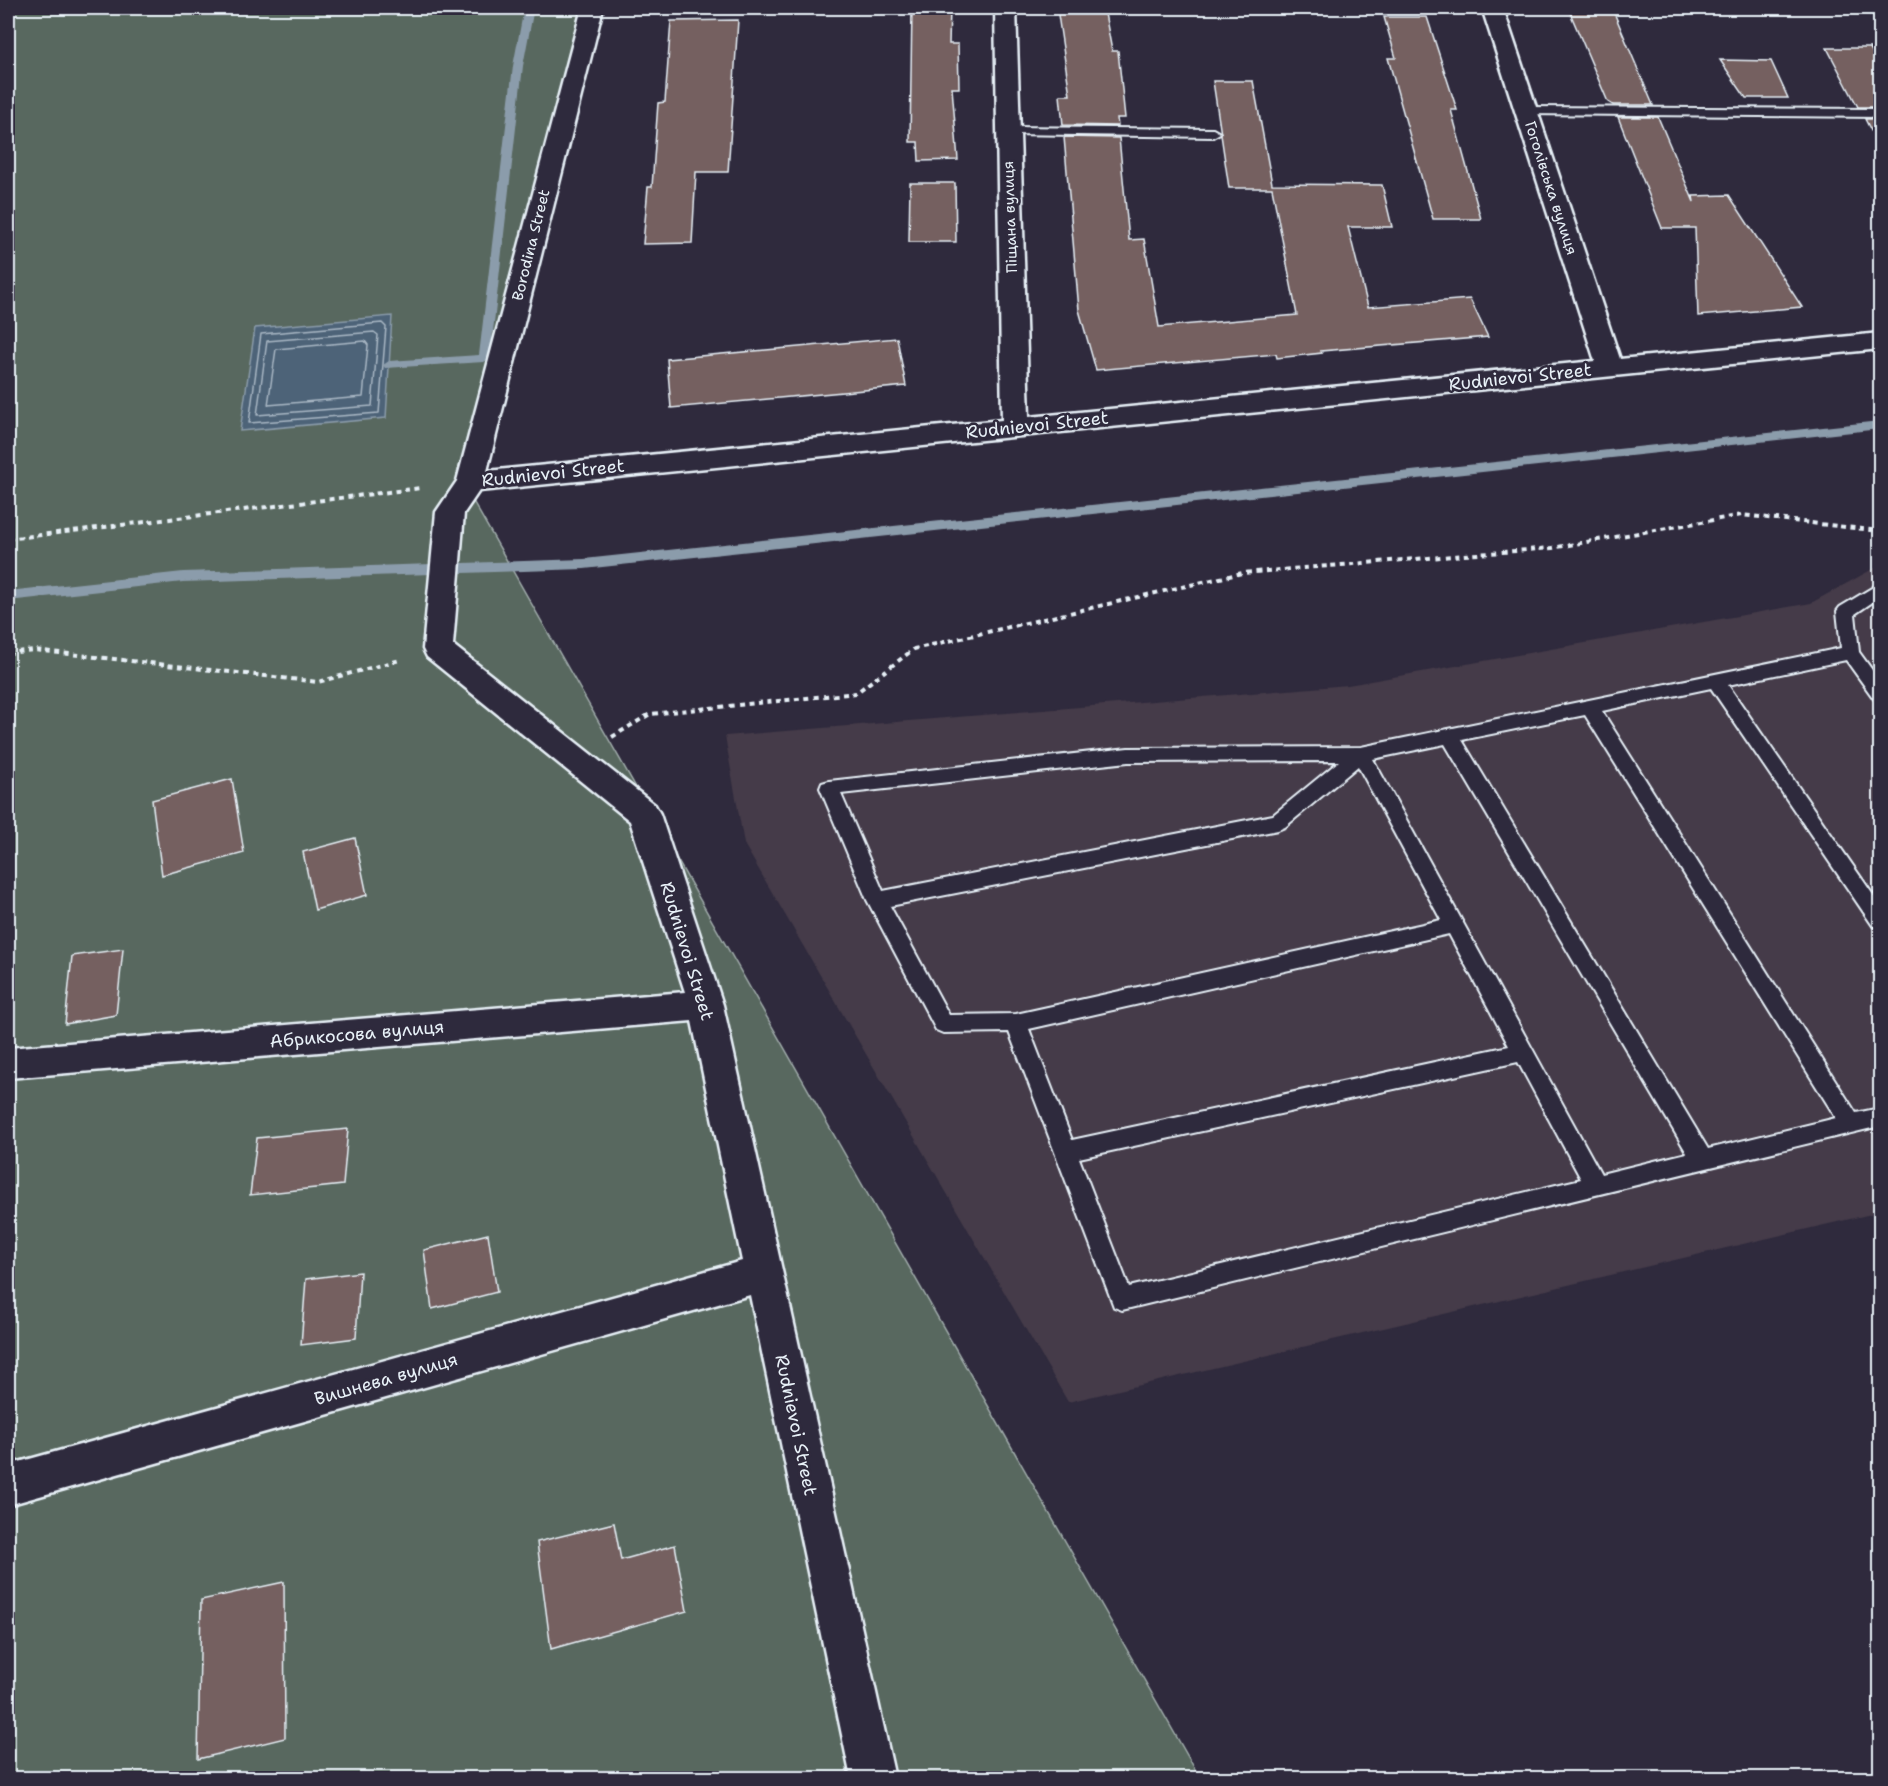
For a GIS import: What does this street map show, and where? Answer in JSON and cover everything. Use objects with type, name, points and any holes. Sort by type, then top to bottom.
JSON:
[{"type":"street","name":"Borodina Street","points":[[470,482],[592,8]]},
{"type":"street","name":"Піщана вулиця","points":[[1005,8],[1016,427]]},
{"type":"street","name":"Гоголівська вулиця","points":[[1492,8],[1610,368]]},
{"type":"street","name":"Rudnievoi Street","points":[[873,1779],[706,1005],[644,814],[438,649],[450,512],[470,482],[1881,340]]},
{"type":"street","name":"Абрикосова вулиця","points":[[8,1063],[706,1005]]},
{"type":"street","name":"Вишнева вулиця","points":[[8,1485],[764,1273]]},
{"type":"lane","points":[[1526,111],[1881,113]]},
{"type":"lane","points":[[1008,131],[1213,133]]},
{"type":"lane","points":[[1881,589],[1846,611],[1850,653],[1881,694]]},
{"type":"lane","points":[[1454,925],[1016,1023],[943,1024],[877,900],[829,788],[1128,755],[1361,754],[1850,653]]},
{"type":"lane","points":[[1716,681],[1881,920]]},
{"type":"lane","points":[[1590,707],[1851,1124]]},
{"type":"lane","points":[[1450,736],[1703,1160]]},
{"type":"lane","points":[[877,900],[1278,822],[1361,754]]},
{"type":"lane","points":[[1361,754],[1596,1186]]},
{"type":"lane","points":[[1016,1023],[1122,1299],[1881,1117]]},
{"type":"lane","points":[[1065,1151],[1523,1052]]},
{"type":"path","points":[[8,539],[470,482]]},
{"type":"path","points":[[576,759],[650,714],[856,693],[914,650],[1242,573],[1552,548],[1742,515],[1881,531]]},
{"type":"path","points":[[8,653],[34,650],[318,682],[438,649]]},
{"type":"shaded area","points":[[1880,565],[1880,1212],[1068,1402],[744,844],[725,736],[1348,685],[1811,603]]},
{"type":"green space","points":[[8,8],[589,8],[461,480],[1200,1778],[8,1778]]},
{"type":"water","points":[[392,316],[386,418],[240,431],[255,328]]},
{"type":"building","points":[[912,8],[950,8],[949,44],[958,44],[959,88],[952,88],[958,160],[919,161],[918,142],[910,142]]},
{"type":"building","points":[[1057,8],[1104,8],[1112,51],[1118,51],[1125,118],[1117,118],[1118,126],[1063,125],[1060,95],[1070,95]]},
{"type":"building","points":[[1568,8],[1612,8],[1653,105],[1613,105],[1608,102]]},
{"type":"building","points":[[1384,17],[1427,17],[1457,110],[1451,110],[1481,219],[1433,219],[1388,58],[1396,58]]},
{"type":"building","points":[[738,20],[728,172],[696,172],[692,243],[643,244],[648,187],[652,187],[658,103],[665,102],[671,21]]},
{"type":"building","points":[[1827,48],[1870,48],[1881,67],[1881,107],[1858,107]]},
{"type":"building","points":[[1720,60],[1771,61],[1788,98],[1746,98]]},
{"type":"building","points":[[1213,81],[1253,81],[1272,184],[1382,185],[1392,227],[1348,227],[1368,307],[1470,299],[1488,337],[1321,351],[1322,353],[1277,358],[1276,354],[1096,370],[1079,310],[1064,137],[1119,138],[1129,240],[1144,239],[1159,327],[1297,315],[1272,188],[1229,188]]},
{"type":"building","points":[[1618,117],[1658,117],[1694,202],[1693,196],[1729,195],[1802,307],[1698,316],[1695,228],[1662,228]]},
{"type":"building","points":[[1865,119],[1881,119],[1881,150]]},
{"type":"building","points":[[910,183],[955,183],[956,242],[909,242]]},
{"type":"building","points":[[897,338],[906,386],[671,408],[667,359]]},
{"type":"building","points":[[232,779],[244,853],[162,875],[152,800]]},
{"type":"building","points":[[355,838],[367,895],[315,910],[303,852]]},
{"type":"building","points":[[123,949],[116,1015],[65,1024],[72,956]]},
{"type":"building","points":[[348,1129],[343,1185],[250,1195],[257,1138]]},
{"type":"building","points":[[488,1234],[497,1292],[432,1309],[424,1250]]},
{"type":"building","points":[[360,1272],[356,1338],[301,1345],[306,1279]]},
{"type":"building","points":[[614,1523],[621,1560],[675,1545],[687,1611],[551,1649],[537,1542]]},
{"type":"building","points":[[284,1582],[285,1738],[198,1759],[201,1600]]},
{"type":"waterway","points":[[389,365],[484,358],[518,66],[529,8]]},
{"type":"waterway","points":[[8,596],[183,577],[584,564],[1880,425]]}]
